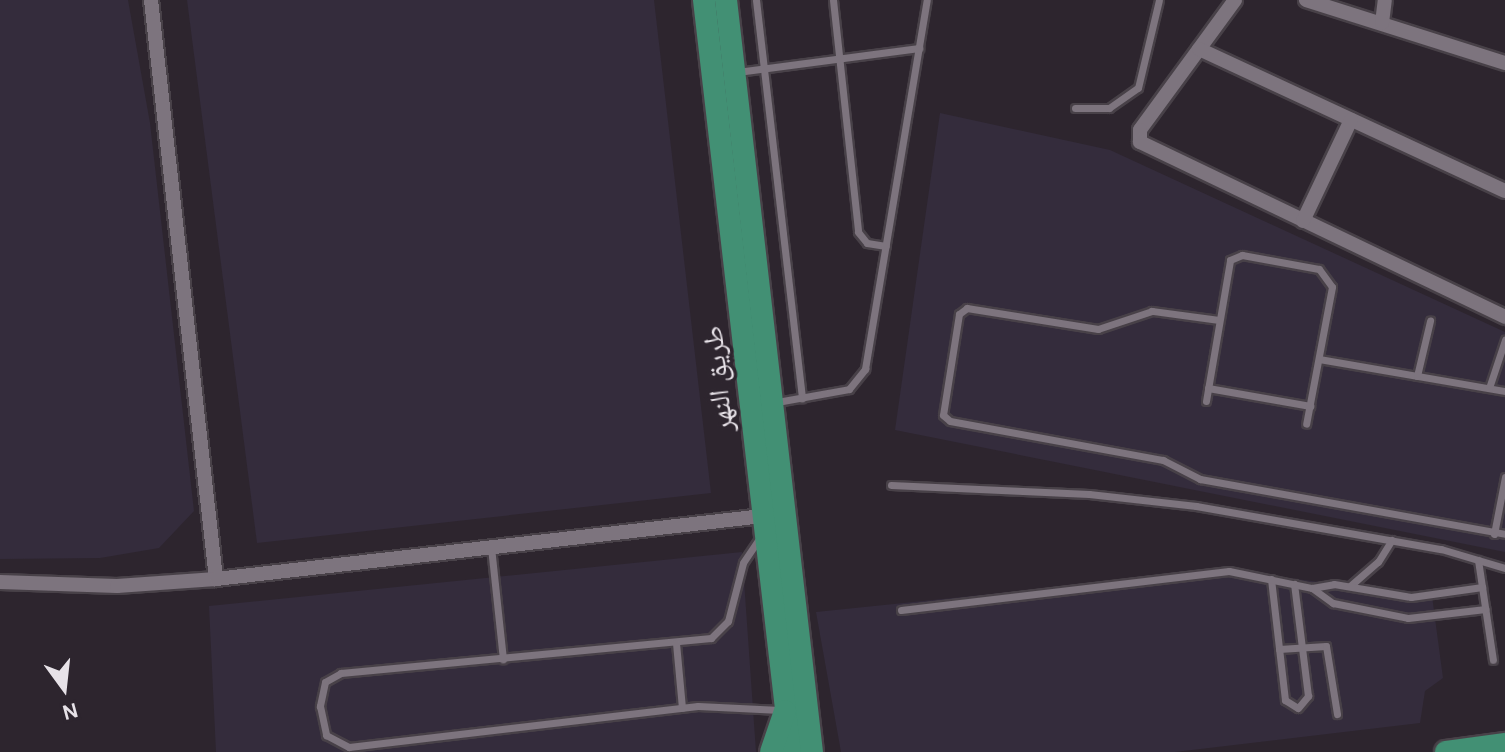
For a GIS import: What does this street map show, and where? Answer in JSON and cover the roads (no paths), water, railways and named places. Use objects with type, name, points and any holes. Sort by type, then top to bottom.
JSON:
[{"type":"main road","name":"طريق النهر","points":[[704,0],[791,752]]},
{"type":"main road","name":"طريق النهر","points":[[726,0],[812,752]]},
{"type":"main road","points":[[771,752],[786,710]]},
{"type":"main road","points":[[1446,752],[1505,744]]},
{"type":"street","points":[[151,0],[216,579]]},
{"type":"street","points":[[1235,0],[1140,130],[1140,142],[1303,221],[1504,311]]},
{"type":"street","points":[[1306,0],[1505,63]]},
{"type":"street","points":[[1355,15],[1365,0]]},
{"type":"street","points":[[1382,23],[1385,0]]},
{"type":"street","points":[[1199,49],[1505,191]]},
{"type":"street","points":[[1303,221],[1351,120]]},
{"type":"street","points":[[0,582],[103,587],[216,579],[491,547],[764,524]]},
{"type":"lane","points":[[756,0],[802,398]]},
{"type":"lane","points":[[833,0],[858,232],[867,243],[886,246]]},
{"type":"lane","points":[[773,403],[840,392],[862,377],[927,0]]},
{"type":"lane","points":[[1075,108],[1109,108],[1138,88],[1159,0]]},
{"type":"lane","points":[[735,72],[919,48]]},
{"type":"lane","points":[[1206,401],[1227,268],[1234,257],[1319,269],[1332,287],[1306,424]]},
{"type":"lane","points":[[1219,320],[1152,311],[1098,329],[967,308],[959,314],[943,415],[950,421],[1163,460],[1200,479],[1505,534]]},
{"type":"lane","points":[[1417,376],[1430,321]]},
{"type":"lane","points":[[1489,388],[1505,340]]},
{"type":"lane","points":[[1319,359],[1505,391]]},
{"type":"lane","points":[[1208,388],[1310,406]]},
{"type":"lane","points":[[1494,534],[1505,477]]},
{"type":"lane","points":[[891,485],[1134,498],[1392,540],[1505,568]]},
{"type":"lane","points":[[764,524],[743,563],[734,606],[721,632],[676,643],[333,676],[321,692],[326,735],[349,747],[682,708],[786,710]]},
{"type":"lane","points":[[1350,586],[1378,562],[1392,540]]},
{"type":"lane","points":[[491,547],[503,659]]},
{"type":"lane","points":[[1478,560],[1493,660]]},
{"type":"lane","points":[[901,610],[1229,571],[1312,588],[1350,586],[1411,597],[1482,587]]},
{"type":"lane","points":[[1271,579],[1285,700],[1298,708],[1308,696],[1294,584]]},
{"type":"lane","points":[[1312,588],[1333,603],[1408,618],[1485,609]]},
{"type":"lane","points":[[676,643],[682,708]]},
{"type":"lane","points":[[1279,649],[1327,649],[1337,714]]}]
